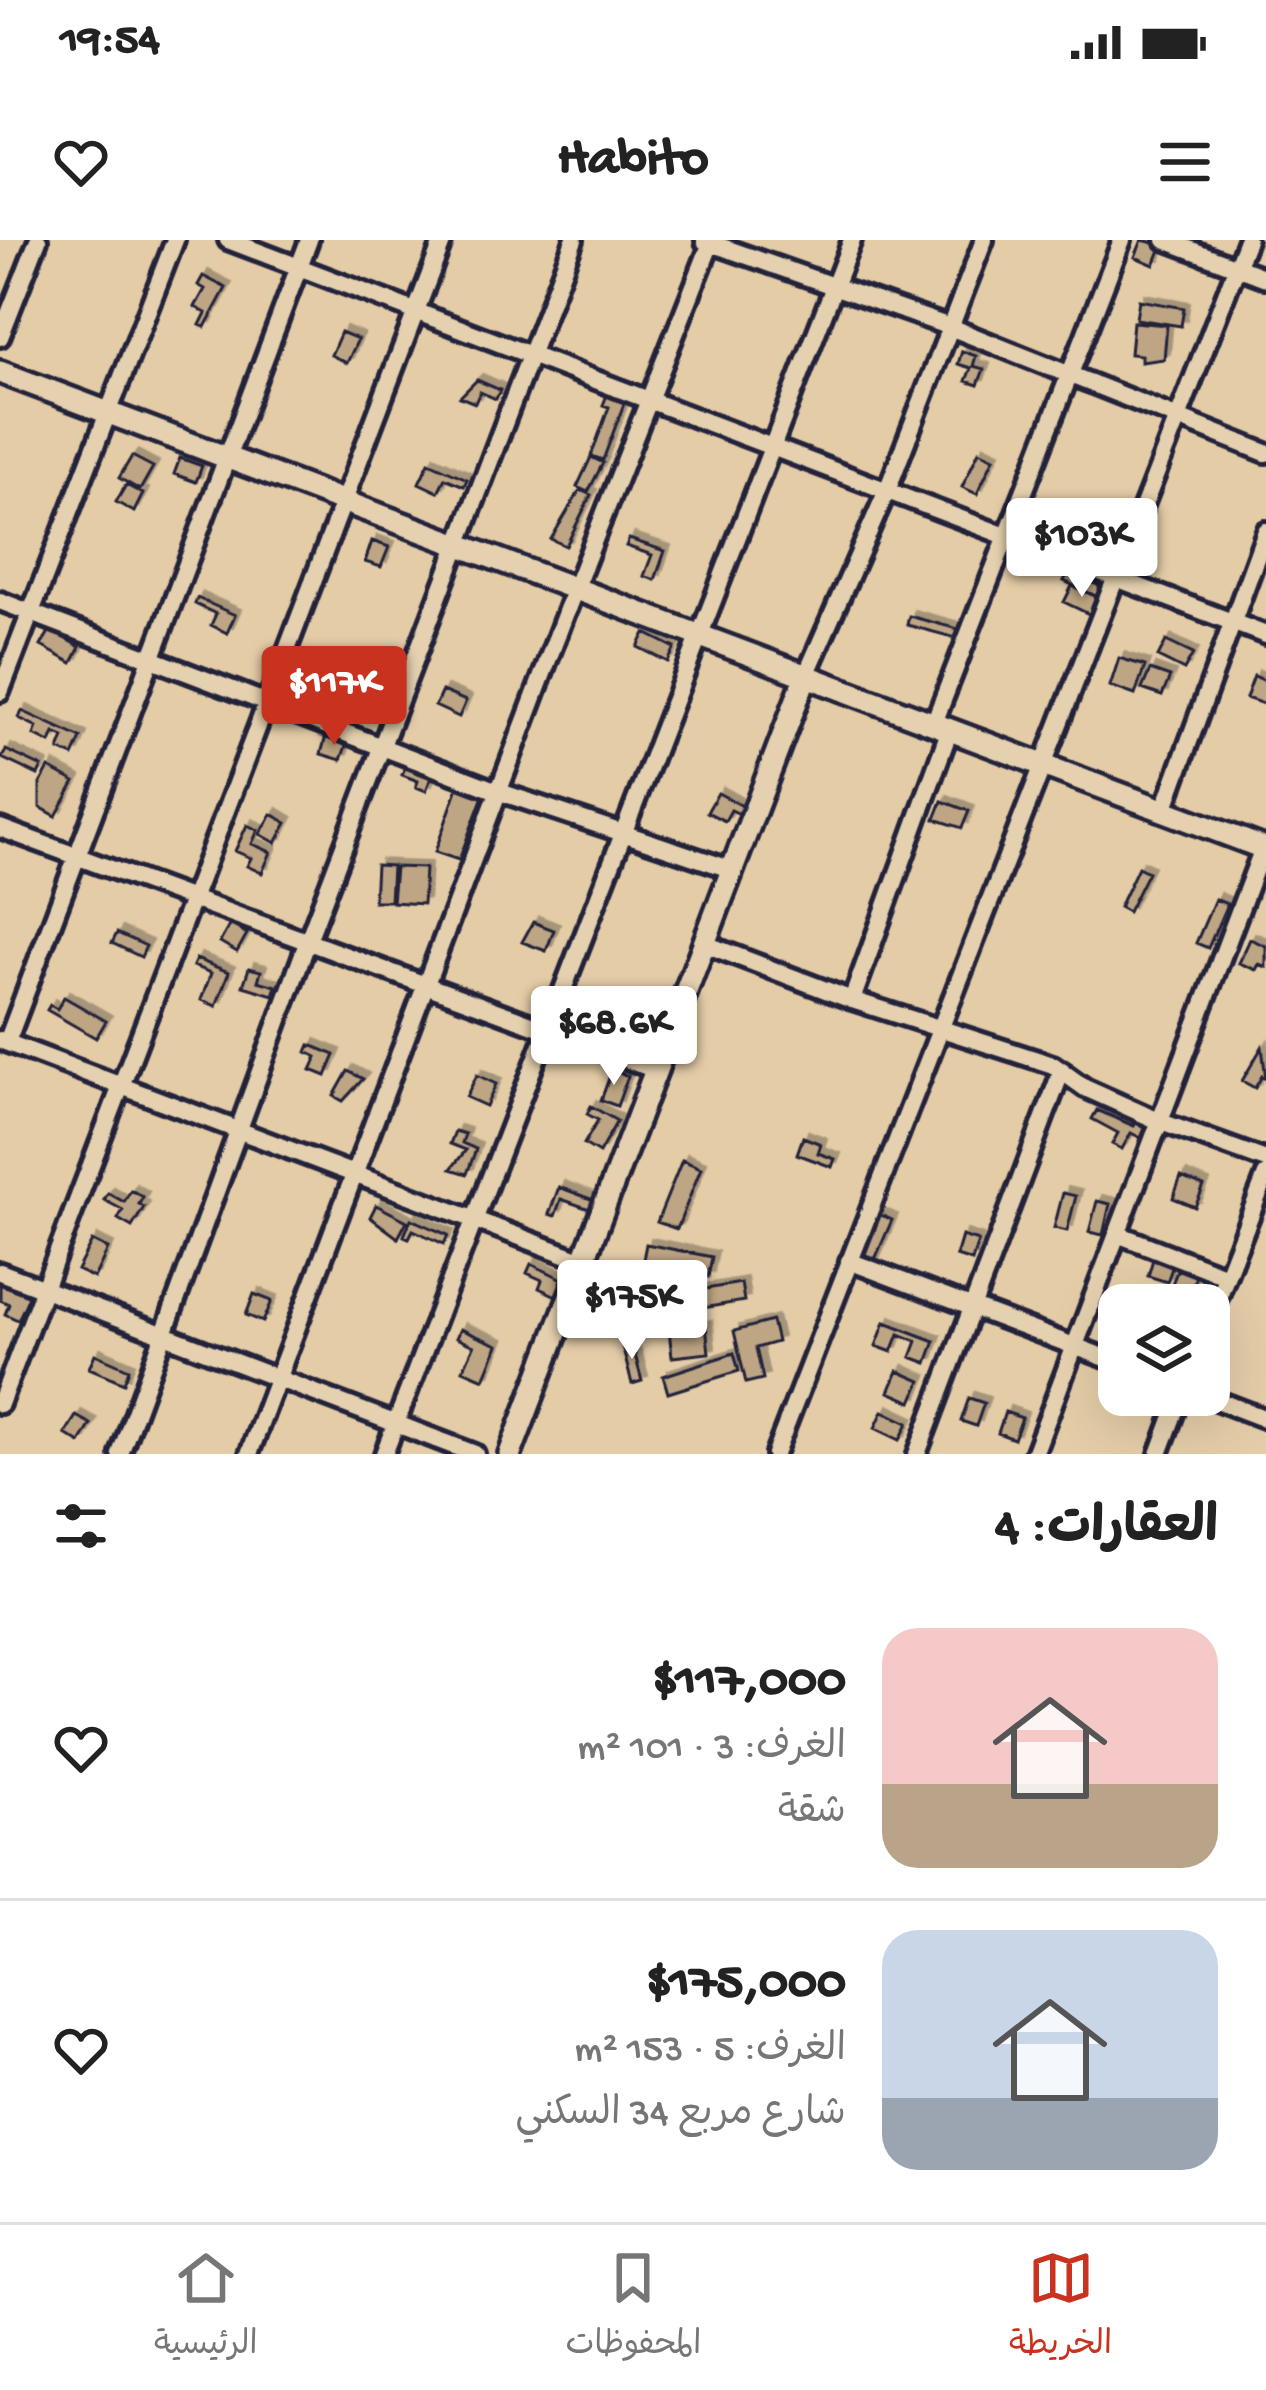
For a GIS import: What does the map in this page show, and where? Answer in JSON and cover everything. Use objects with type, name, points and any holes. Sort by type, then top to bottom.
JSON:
[{"type":"street","points":[[0,337],[38,240]]},
{"type":"street","points":[[0,692],[175,240]]},
{"type":"street","points":[[228,240],[1266,634]]},
{"type":"street","points":[[309,240],[3,1041],[586,1262]]},
{"type":"street","points":[[0,1404],[443,240]]},
{"type":"street","points":[[120,1454],[307,943],[574,240]]},
{"type":"street","points":[[384,1454],[852,240]]},
{"type":"street","points":[[510,1454],[807,673],[888,488],[984,240]]},
{"type":"street","points":[[852,1000],[1008,536],[1121,240]]},
{"type":"street","points":[[1165,240],[1266,278]]},
{"type":"street","points":[[775,1454],[1247,240]]},
{"type":"street","points":[[249,1454],[708,241],[950,327],[1266,452]]},
{"type":"street","points":[[0,372],[1264,848],[1034,1454]]},
{"type":"street","points":[[1164,810],[1266,531]]},
{"type":"street","points":[[0,601],[500,792],[733,871]]},
{"type":"street","points":[[0,828],[656,1070]]},
{"type":"street","points":[[705,944],[852,1000],[942,1026],[1062,1070],[1085,1088],[1161,1122],[1266,1160]]},
{"type":"street","points":[[917,1454],[1062,1070]]},
{"type":"street","points":[[1223,1284],[1266,1175]]},
{"type":"street","points":[[1120,1235],[1226,1276]]},
{"type":"street","points":[[849,1261],[1098,1355]]},
{"type":"street","points":[[0,1272],[475,1454]]},
{"type":"street","points":[[1230,1405],[1266,1419]]},
{"type":"street","points":[[1159,1454],[1173,1416]]},
{"type":"building","points":[[1142,240],[1162,245],[1154,265],[1135,257]]},
{"type":"building","points":[[203,276],[226,288],[205,327],[200,325],[206,313],[195,307],[205,289],[198,285]]},
{"type":"building","points":[[1139,300],[1184,308],[1181,326],[1136,319]]},
{"type":"building","points":[[1133,322],[1167,325],[1164,359],[1141,362],[1141,355],[1130,354]]},
{"type":"building","points":[[341,332],[358,339],[347,363],[331,355]]},
{"type":"building","points":[[962,351],[976,356],[973,366],[984,369],[978,385],[966,381],[971,368],[958,364]]},
{"type":"building","points":[[477,380],[500,390],[496,399],[480,392],[475,403],[460,397]]},
{"type":"building","points":[[607,395],[625,401],[603,460],[591,456],[609,407],[603,405]]},
{"type":"building","points":[[979,451],[994,458],[977,494],[962,487]]},
{"type":"building","points":[[132,456],[153,467],[140,490],[119,478]]},
{"type":"building","points":[[591,457],[603,463],[588,492],[577,487]]},
{"type":"building","points":[[180,458],[202,466],[196,482],[174,474]]},
{"type":"building","points":[[429,462],[467,479],[464,486],[445,478],[438,492],[419,483]]},
{"type":"building","points":[[126,485],[143,494],[134,512],[116,502]]},
{"type":"building","points":[[580,490],[591,495],[566,546],[551,539]]},
{"type":"building","points":[[629,539],[665,551],[655,580],[644,576],[652,555],[626,546]]},
{"type":"building","points":[[372,541],[389,547],[381,567],[365,562]]},
{"type":"building","points":[[1069,571],[1101,587],[1096,596],[1064,581]]},
{"type":"building","points":[[1072,586],[1099,598],[1091,615],[1064,602]]},
{"type":"building","points":[[197,598],[235,615],[227,633],[211,625],[216,614],[195,604]]},
{"type":"building","points":[[909,616],[958,629],[956,638],[907,625]]},
{"type":"building","points":[[50,630],[80,647],[72,663],[41,646]]},
{"type":"building","points":[[645,633],[675,648],[668,662],[638,647]]},
{"type":"building","points":[[1166,641],[1193,654],[1184,670],[1158,657]]},
{"type":"building","points":[[1119,658],[1145,666],[1135,695],[1110,686]]},
{"type":"building","points":[[1150,670],[1170,677],[1162,696],[1142,689]]},
{"type":"building","points":[[1254,676],[1266,681],[1266,705],[1246,698]]},
{"type":"building","points":[[442,691],[466,701],[459,717],[435,706]]},
{"type":"building","points":[[22,711],[81,738],[73,756],[59,750],[64,737],[54,733],[50,743],[34,735],[37,727],[19,718]]},
{"type":"building","points":[[326,736],[347,743],[341,760],[321,754]]},
{"type":"building","points":[[6,750],[42,767],[38,775],[2,758]]},
{"type":"building","points":[[406,765],[432,775],[426,791],[416,787],[418,781],[402,775]]},
{"type":"building","points":[[49,768],[75,782],[56,816],[40,807],[40,784]]},
{"type":"building","points":[[458,787],[483,796],[459,860],[435,852]]},
{"type":"building","points":[[718,793],[750,810],[746,817],[731,810],[725,821],[707,812]]},
{"type":"building","points":[[942,801],[969,811],[962,828],[935,819]]},
{"type":"building","points":[[272,814],[287,823],[276,843],[260,834]]},
{"type":"building","points":[[247,825],[258,830],[252,844],[271,852],[262,873],[247,866],[251,858],[235,851]]},
{"type":"building","points":[[376,865],[392,866],[390,901],[374,901]]},
{"type":"building","points":[[395,867],[425,868],[423,904],[392,902]]},
{"type":"building","points":[[1138,867],[1148,872],[1128,912],[1119,907]]},
{"type":"building","points":[[1215,899],[1227,904],[1208,948],[1196,943]]},
{"type":"building","points":[[533,922],[554,930],[546,951],[522,942]]},
{"type":"building","points":[[230,924],[247,934],[237,952],[220,942]]},
{"type":"building","points":[[117,933],[146,946],[141,957],[112,943]]},
{"type":"building","points":[[1250,939],[1266,946],[1266,967],[1259,964],[1256,970],[1239,963]]},
{"type":"building","points":[[196,959],[229,972],[216,1006],[201,1000],[211,973],[193,966]]},
{"type":"building","points":[[249,968],[261,971],[258,981],[276,986],[273,995],[243,986]]},
{"type":"building","points":[[64,997],[106,1021],[96,1038],[47,1010],[50,1005],[57,1009]]},
{"type":"building","points":[[310,1045],[335,1055],[326,1076],[311,1070],[317,1057],[307,1052]]},
{"type":"building","points":[[1262,1047],[1266,1079],[1262,1076],[1255,1088],[1242,1081]]},
{"type":"building","points":[[612,1070],[628,1076],[617,1106],[601,1100]]},
{"type":"building","points":[[348,1071],[363,1079],[343,1101],[334,1096]]},
{"type":"building","points":[[477,1075],[496,1084],[486,1106],[466,1097]]},
{"type":"building","points":[[591,1106],[617,1121],[599,1153],[584,1144],[598,1120],[587,1114]]},
{"type":"building","points":[[1097,1110],[1134,1126],[1139,1117],[1149,1123],[1141,1138],[1131,1133],[1122,1149],[1112,1144],[1118,1133],[1092,1119]]},
{"type":"building","points":[[455,1131],[465,1134],[462,1143],[476,1149],[467,1174],[451,1169],[466,1150],[450,1144]]},
{"type":"building","points":[[803,1137],[821,1144],[818,1153],[835,1159],[832,1167],[797,1154]]},
{"type":"building","points":[[682,1160],[701,1168],[677,1229],[657,1222]]},
{"type":"building","points":[[1181,1177],[1204,1186],[1195,1207],[1173,1198]]},
{"type":"building","points":[[559,1187],[599,1202],[595,1211],[561,1199],[555,1216],[549,1214]]},
{"type":"building","points":[[131,1190],[143,1197],[139,1204],[144,1207],[132,1227],[118,1219],[123,1210],[104,1200],[108,1193],[124,1202]]},
{"type":"building","points":[[1063,1193],[1076,1196],[1067,1231],[1054,1228]]},
{"type":"building","points":[[1097,1201],[1110,1204],[1103,1235],[1089,1232]]},
{"type":"building","points":[[376,1205],[407,1221],[398,1238],[370,1217]]},
{"type":"building","points":[[874,1212],[892,1220],[873,1264],[855,1257]]},
{"type":"building","points":[[411,1219],[448,1235],[444,1244],[413,1230],[409,1238],[404,1236]]},
{"type":"building","points":[[962,1236],[978,1241],[972,1261],[956,1256]]},
{"type":"building","points":[[92,1241],[108,1249],[94,1278],[77,1270]]},
{"type":"building","points":[[646,1244],[712,1257],[708,1277],[642,1265]]},
{"type":"building","points":[[1153,1259],[1173,1265],[1167,1282],[1148,1276]]},
{"type":"building","points":[[531,1264],[569,1282],[561,1298],[539,1288],[542,1280],[527,1273]]},
{"type":"building","points":[[1178,1269],[1196,1276],[1193,1284],[1172,1284]]},
{"type":"building","points":[[0,1280],[30,1295],[18,1320],[5,1314],[9,1304],[0,1300]]},
{"type":"building","points":[[741,1283],[744,1301],[703,1308],[700,1290]]},
{"type":"building","points":[[695,1286],[698,1301],[649,1313],[646,1294]]},
{"type":"building","points":[[254,1294],[272,1301],[263,1322],[246,1315]]},
{"type":"building","points":[[772,1321],[777,1342],[756,1348],[763,1379],[746,1383],[734,1331]]},
{"type":"building","points":[[885,1322],[935,1341],[927,1363],[911,1357],[917,1341],[899,1334],[892,1352],[876,1346]]},
{"type":"building","points":[[706,1326],[709,1353],[672,1357],[669,1330]]},
{"type":"building","points":[[460,1329],[498,1345],[484,1379],[463,1370],[474,1346],[456,1338]]},
{"type":"building","points":[[631,1340],[642,1381],[632,1384],[621,1342]]},
{"type":"building","points":[[734,1353],[739,1371],[668,1393],[663,1376]]},
{"type":"building","points":[[95,1354],[129,1369],[124,1383],[89,1368]]},
{"type":"building","points":[[898,1371],[921,1381],[912,1402],[889,1392]]},
{"type":"building","points":[[969,1398],[984,1403],[976,1426],[961,1421]]},
{"type":"building","points":[[883,1411],[908,1423],[900,1440],[875,1428]]},
{"type":"building","points":[[1005,1412],[1022,1418],[1014,1439],[998,1433]]},
{"type":"building","points":[[76,1416],[91,1424],[80,1443],[65,1434]]}]
